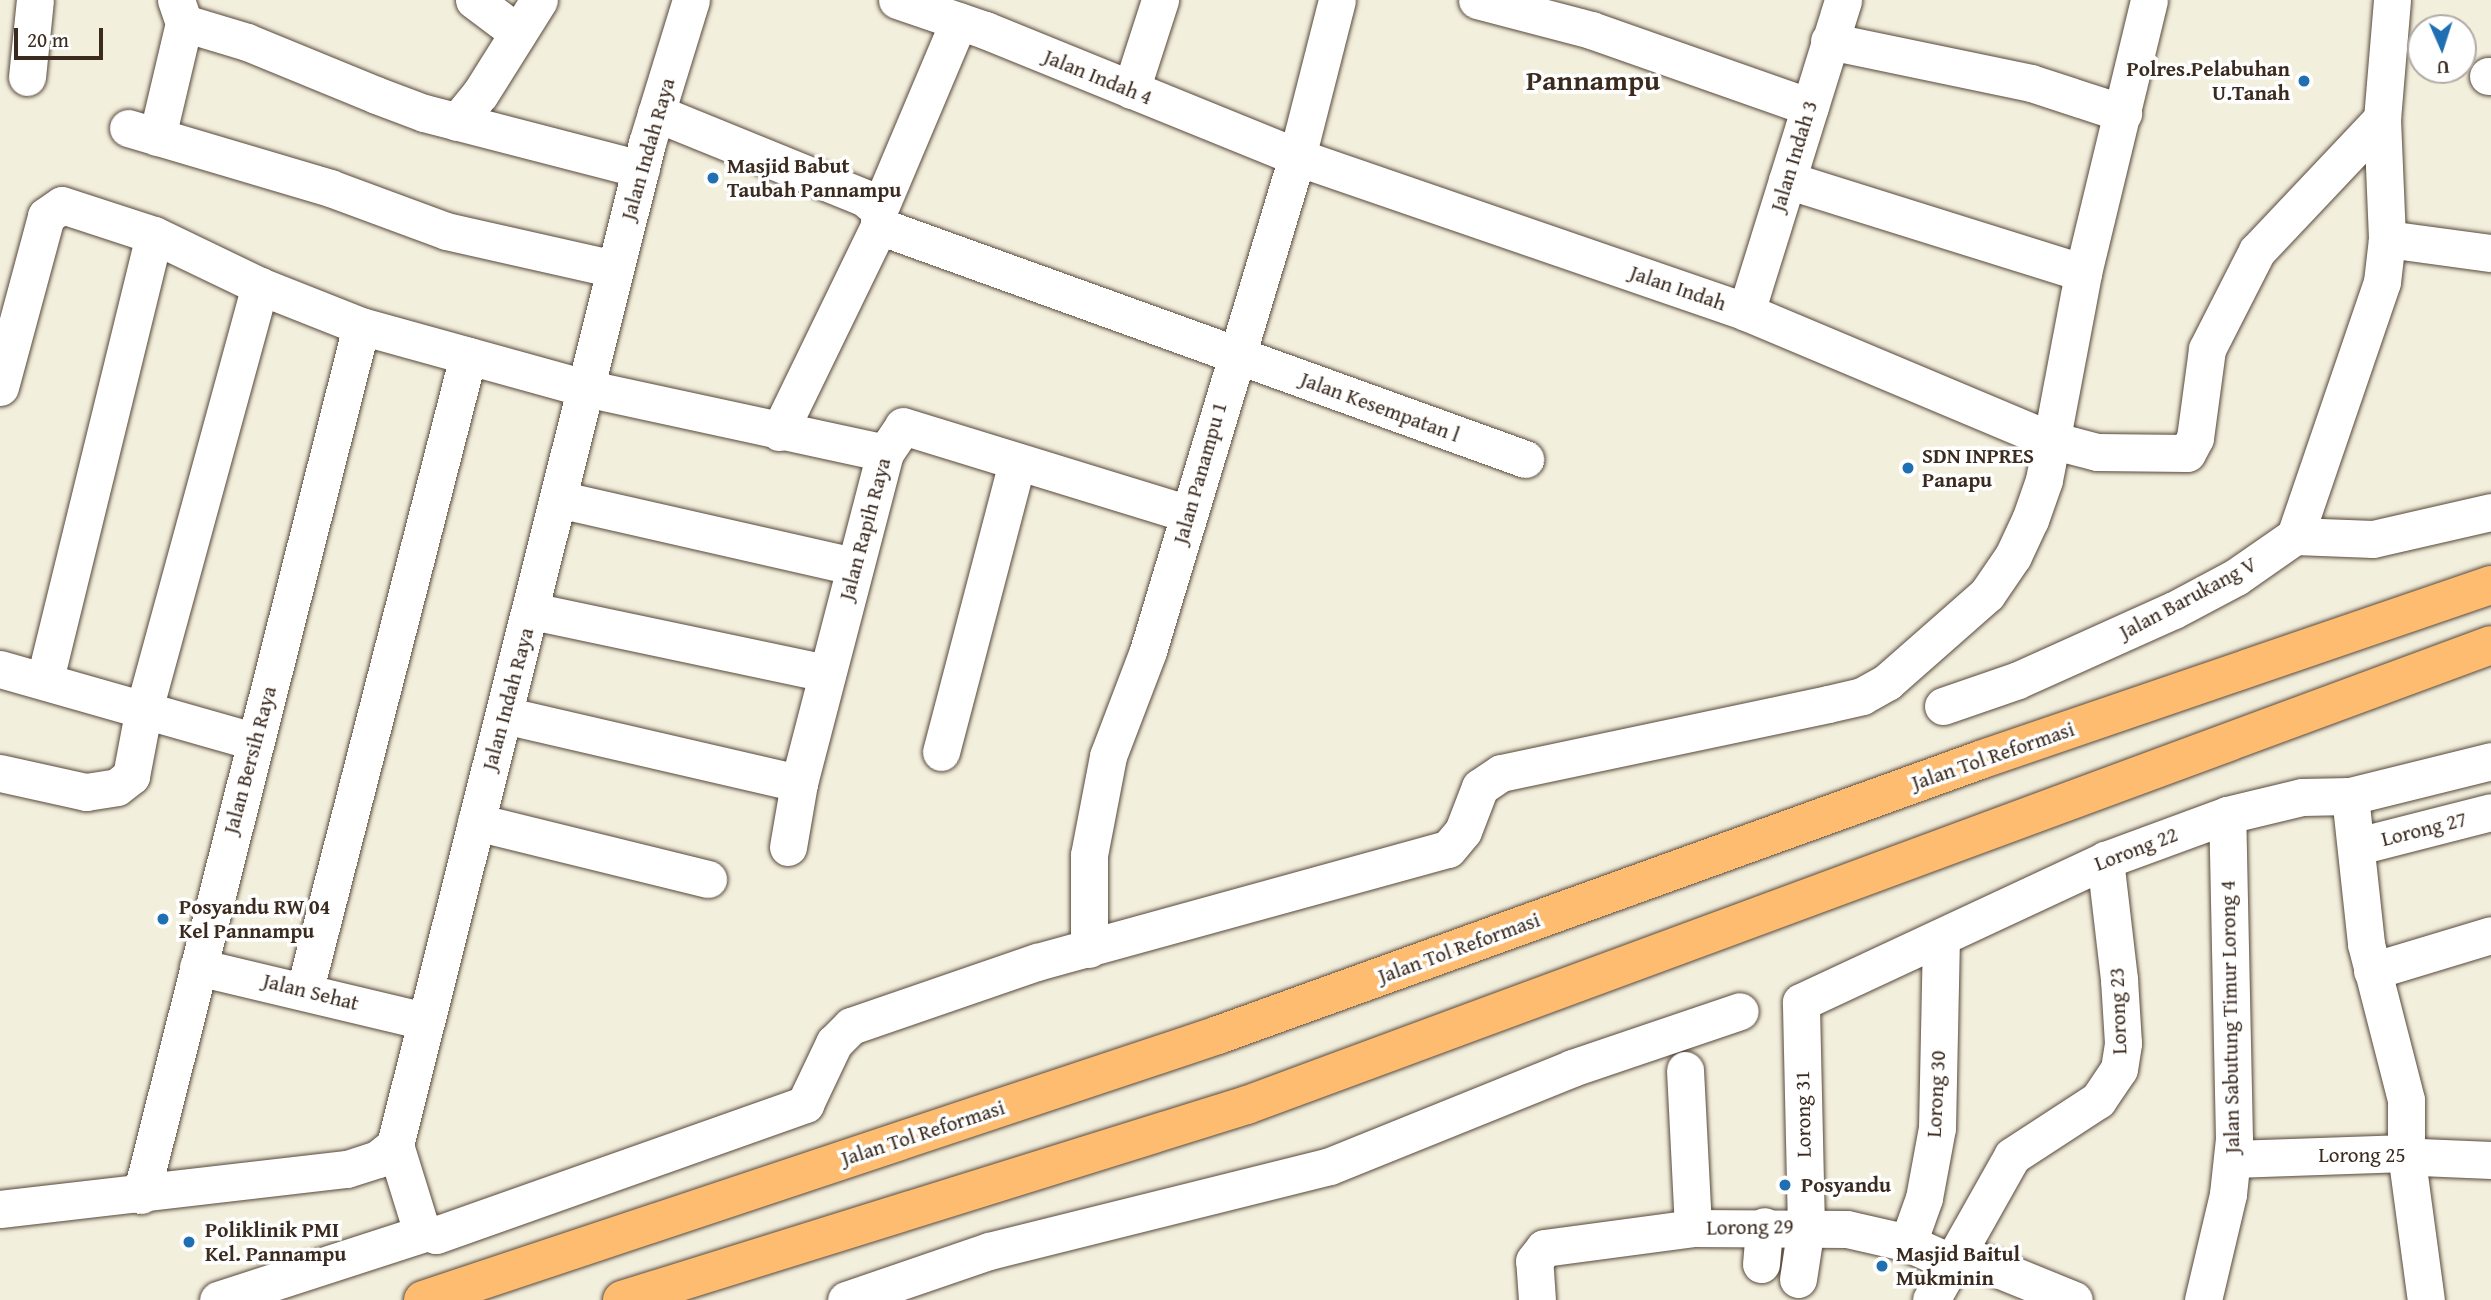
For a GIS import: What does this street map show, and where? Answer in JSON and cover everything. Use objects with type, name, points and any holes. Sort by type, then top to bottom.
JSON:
[{"type":"highway","name":"Jalan Tol Reformasi","points":[[423,1300],[1218,1035],[1980,760],[2491,585]]},
{"type":"highway","points":[[622,1300],[1247,1105],[2491,645]]},
{"type":"street","points":[[27,77],[35,0]]},
{"type":"street","points":[[474,0],[518,33]]},
{"type":"street","points":[[457,122],[539,0]]},
{"type":"street","name":"Jalan Indah Raya","points":[[395,1145],[424,1021],[532,611],[615,268],[656,113],[691,0]]},
{"type":"street","name":"Jalan Indah 4","points":[[897,0],[958,21],[1297,157]]},
{"type":"street","points":[[1131,90],[1160,0]]},
{"type":"street","name":"Jalan Panampu 1","points":[[1089,949],[1089,855],[1099,796],[1189,514],[1235,354],[1297,157],[1337,0]]},
{"type":"street","points":[[1477,0],[1591,30],[1810,107]]},
{"type":"street","points":[[0,1209],[141,1195],[347,1169],[378,1158],[395,1145],[421,1229],[436,1235],[805,1104],[834,1043],[850,1026],[986,978],[1448,849],[1463,831],[1480,788],[1501,773],[1828,704],[1874,691],[1987,594],[2013,556],[2030,520],[2044,481],[2083,273],[2149,0]]},
{"type":"street","points":[[2392,0],[2382,120],[2387,239],[2382,282],[2295,536],[2373,539],[2491,512]]},
{"type":"street","name":"Jalan Indah 3","points":[[1746,312],[1810,107],[1838,1]]},
{"type":"street","points":[[615,268],[446,231],[330,188],[142,133],[180,12],[457,122],[641,169]]},
{"type":"street","points":[[779,432],[879,218],[958,21]]},
{"type":"street","points":[[1829,41],[2031,83],[2123,113]]},
{"type":"street","name":"Jalan Kesempatan l","points":[[656,113],[865,198],[879,218],[1235,354],[1525,459]]},
{"type":"street","points":[[2051,440],[2097,452],[2187,453],[2195,438],[2207,349],[2257,251],[2382,120]]},
{"type":"street","name":"Jalan Indah","points":[[1297,157],[1746,312],[2051,440]]},
{"type":"street","points":[[1787,180],[2083,273]]},
{"type":"street","points":[[0,387],[46,216],[62,205],[154,235],[260,286],[361,326],[584,388],[885,453]]},
{"type":"street","points":[[45,679],[154,235]]},
{"type":"street","points":[[2387,239],[2491,253]]},
{"type":"street","points":[[0,773],[86,792],[117,787],[131,776],[143,713],[260,286]]},
{"type":"street","name":"Jalan Bersih Raya","points":[[141,1195],[253,741],[361,326]]},
{"type":"street","points":[[305,989],[468,356]]},
{"type":"street","name":"Jalan Rapih Raya","points":[[788,847],[799,783],[827,673],[885,453],[895,433],[911,426],[1017,463],[1189,514]]},
{"type":"street","points":[[941,752],[1017,463]]},
{"type":"street","points":[[558,499],[855,566]]},
{"type":"street","name":"Jalan Barukang V","points":[[1943,706],[2018,680],[2174,610],[2236,577],[2295,536]]},
{"type":"street","points":[[532,611],[827,673]]},
{"type":"street","points":[[0,668],[45,679],[143,713],[253,741]]},
{"type":"street","points":[[504,715],[799,783]]},
{"type":"street","name":"Lorong 22","points":[[1801,1002],[1941,940],[2105,860],[2227,815],[2302,797],[2350,796],[2491,761]]},
{"type":"street","points":[[2350,796],[2372,971],[2406,1100],[2406,1153],[2426,1300]]},
{"type":"street","name":"Lorong 27","points":[[2358,846],[2491,812]]},
{"type":"street","name":"Jalan Sabutung Timur Lorong 4","points":[[2203,1300],[2233,1159],[2227,815]]},
{"type":"street","points":[[476,822],[708,879]]},
{"type":"street","name":"Lorong 23","points":[[1931,1300],[2012,1156],[2098,1100],[2119,1069],[2120,992],[2105,860]]},
{"type":"street","points":[[2372,971],[2491,935]]},
{"type":"street","name":"Lorong 30","points":[[1908,1244],[1924,1198],[1937,1128],[1941,940]]},
{"type":"street","name":"Jalan Sehat","points":[[198,967],[305,989],[424,1021]]},
{"type":"street","name":"Lorong 31","points":[[1798,1279],[1806,1227],[1801,1002]]},
{"type":"street","points":[[846,1300],[989,1251],[1330,1166],[1572,1068],[1740,1011]]},
{"type":"street","points":[[1685,1070],[1693,1228]]},
{"type":"street","name":"Lorong 25","points":[[2233,1159],[2406,1153],[2491,1160]]},
{"type":"street","points":[[1761,1264],[1764,1226]]},
{"type":"street","name":"Lorong 29","points":[[1537,1300],[1534,1261],[1544,1248],[1693,1228],[1764,1226],[1847,1229],[1908,1244],[1962,1247],[2074,1300]]},
{"type":"street","points":[[218,1300],[427,1232]]},
{"type":"place","name":"Polres.Pelabuhan U.Tanah","points":[[2304,81]]},
{"type":"place","name":"Masjid Babut Taubah Pannampu","points":[[713,178]]},
{"type":"place","name":"SDN INPRES Panapu","points":[[1908,468]]},
{"type":"place","name":"Posyandu RW 04 Kel Pannampu","points":[[163,919]]},
{"type":"place","name":"Posyandu","points":[[1785,1185]]},
{"type":"place","name":"Poliklinik PMI Kel. Pannampu","points":[[189,1242]]},
{"type":"place","name":"Masjid Baitul Mukminin","points":[[1882,1266]]},
{"type":"district","name":"Pannampu","points":[[1593,80]]}]
